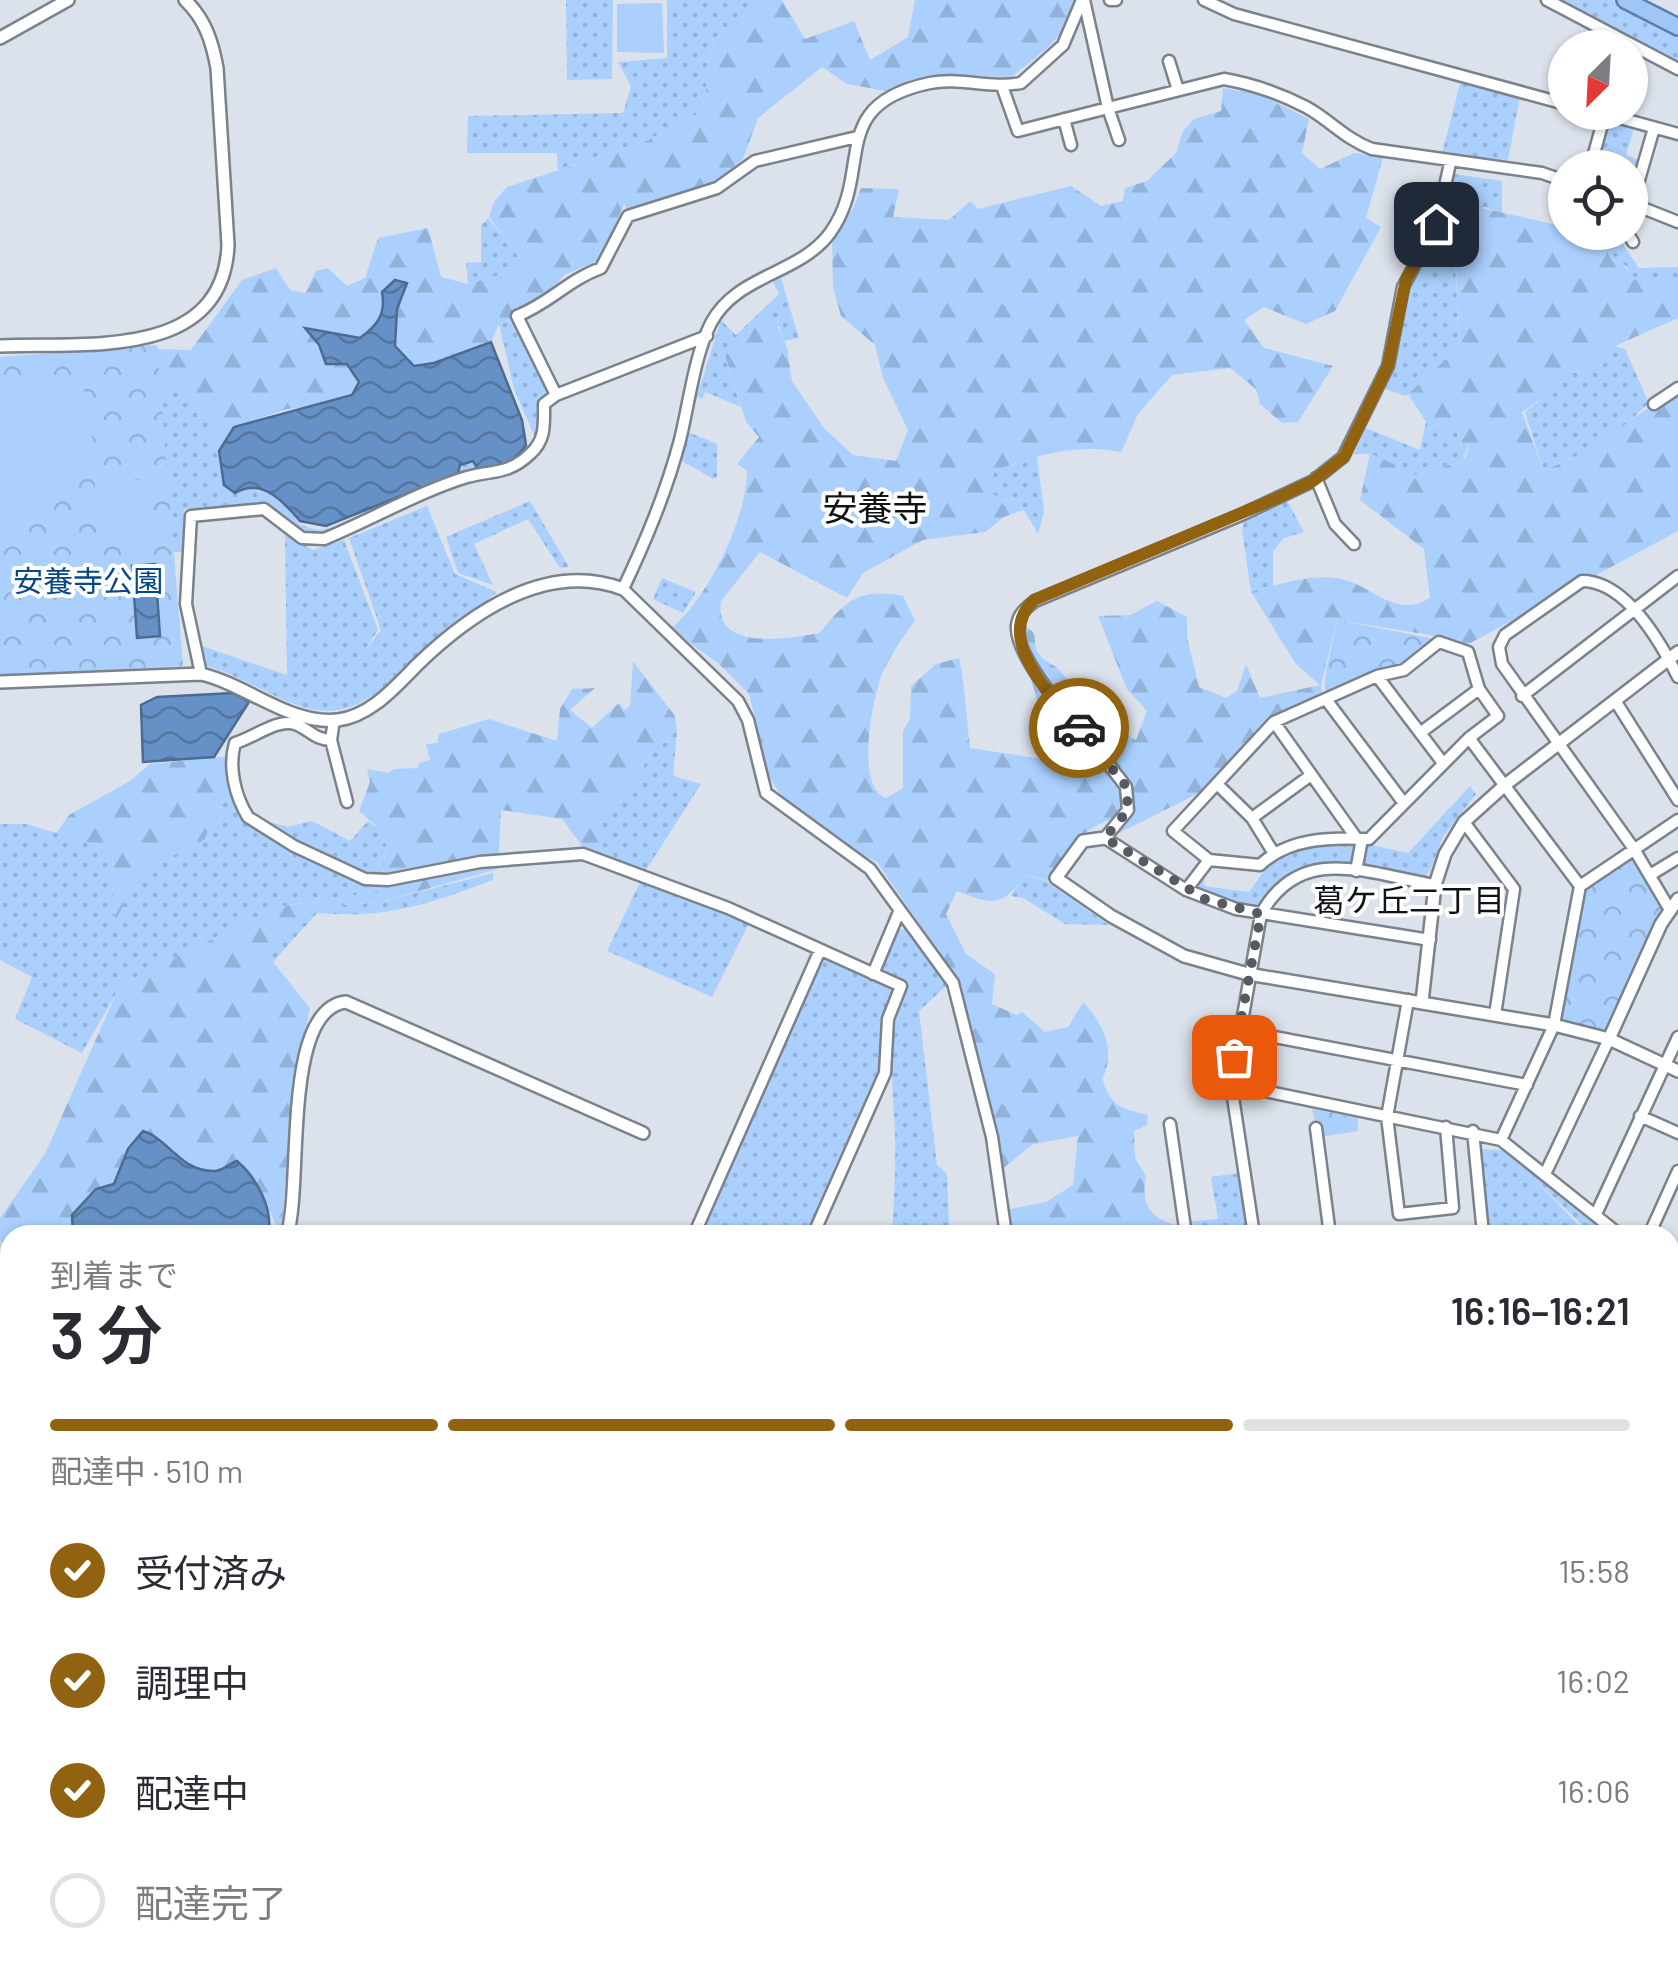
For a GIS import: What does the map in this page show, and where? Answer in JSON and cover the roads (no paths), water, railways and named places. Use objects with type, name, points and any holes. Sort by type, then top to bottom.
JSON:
[{"type":"highway","points":[[1624,0],[1678,29]]},
{"type":"street","points":[[0,38],[68,0]]},
{"type":"street","points":[[0,346],[148,338],[189,321],[218,292],[227,271],[228,245],[217,68],[212,40],[200,16],[185,0]]},
{"type":"street","points":[[623,589],[654,524],[707,336],[718,314],[741,290],[810,254],[828,236],[842,214],[857,137],[865,117],[878,106],[933,82],[1002,86],[1021,83],[1062,45],[1083,0]]},
{"type":"street","points":[[1083,0],[1118,140]]},
{"type":"street","points":[[1204,0],[1268,24],[1548,99]]},
{"type":"street","points":[[1547,0],[1678,69]]},
{"type":"street","points":[[1169,61],[1178,90]]},
{"type":"street","points":[[1002,86],[1018,131],[1178,90],[1224,80],[1242,82],[1308,108],[1351,141],[1450,163],[1548,175]]},
{"type":"street","points":[[1064,119],[1071,145]]},
{"type":"street","points":[[1648,126],[1678,134]]},
{"type":"street","points":[[1647,150],[1654,128]]},
{"type":"street","points":[[556,395],[518,316],[547,304],[566,281],[601,268],[628,216],[717,188],[755,161],[857,137]]},
{"type":"street","points":[[1105,838],[1128,810],[1126,786],[1038,678],[1018,634],[1021,613],[1034,600],[1160,551],[1316,478],[1344,457],[1373,404],[1394,348],[1403,287],[1436,224],[1450,163]]},
{"type":"street","points":[[1648,211],[1678,222]]},
{"type":"street","points":[[201,674],[186,604],[192,516],[264,509],[302,538],[324,540],[464,478],[496,475],[529,456],[544,434],[544,404],[556,395],[707,336]]},
{"type":"street","points":[[1654,404],[1678,388]]},
{"type":"street","points":[[1316,478],[1335,524],[1354,544]]},
{"type":"street","points":[[1522,696],[1678,576]]},
{"type":"street","points":[[1545,1174],[1674,904],[1522,696],[1502,664],[1499,648],[1505,635],[1582,581],[1612,589],[1635,612],[1674,656],[1678,677]]},
{"type":"street","points":[[0,682],[201,674],[225,680],[298,716],[334,720],[366,710],[427,655],[508,594],[564,582],[594,582],[623,589],[738,701],[748,720],[766,793],[870,869],[956,988],[992,1138],[1005,1225]]},
{"type":"street","points":[[1439,642],[1468,652],[1479,690],[1498,716],[1469,738],[1369,839],[1308,842],[1274,852],[1260,865],[1208,860],[1173,830],[1274,722],[1328,702],[1377,676],[1404,670],[1439,642]]},
{"type":"street","points":[[1446,1127],[1453,1208],[1399,1214],[1387,1117],[1430,940],[1435,884],[1444,854],[1464,822],[1504,785],[1674,656]]},
{"type":"street","points":[[1377,676],[1443,764]]},
{"type":"street","points":[[1420,733],[1479,690]]},
{"type":"street","points":[[1328,702],[1403,802]]},
{"type":"street","points":[[1616,702],[1678,800]]},
{"type":"street","points":[[334,720],[331,740],[347,802]]},
{"type":"street","points":[[1274,722],[1360,839],[1356,872]]},
{"type":"street","points":[[331,740],[321,740],[294,723],[283,723],[236,743],[231,756],[239,802],[248,817],[345,873],[388,880],[480,862],[582,854],[644,874],[901,986],[888,1019],[885,1073],[817,1225]]},
{"type":"street","points":[[1469,738],[1580,886]]},
{"type":"street","points":[[1252,818],[1310,775]]},
{"type":"street","points":[[1217,784],[1252,818],[1274,852]]},
{"type":"street","points":[[1501,1140],[1554,1025],[1580,886],[1678,820]]},
{"type":"street","points":[[1464,822],[1514,890],[1495,1014]]},
{"type":"street","points":[[1430,940],[1236,909],[1186,890],[1105,838],[1083,841],[1056,878],[1111,916],[1184,956],[1248,974],[1554,1025],[1609,1039],[1678,1071]]},
{"type":"street","points":[[1650,875],[1678,858]]},
{"type":"street","points":[[1186,890],[1208,860]]},
{"type":"street","points":[[1252,1225],[1230,1084],[1261,914],[1274,890],[1300,872],[1333,867],[1435,884]]},
{"type":"street","points":[[873,974],[899,912]]},
{"type":"street","points":[[698,1225],[820,950]]},
{"type":"street","points":[[289,1225],[295,1195],[303,1064],[321,1012],[333,1004],[346,1002],[643,1133]]},
{"type":"street","points":[[1238,1030],[1527,1085]]},
{"type":"street","points":[[1596,1214],[1678,1037]]},
{"type":"street","points":[[1230,1084],[1473,1131],[1501,1140],[1609,1225]]},
{"type":"street","points":[[1640,1116],[1678,1134]]},
{"type":"street","points":[[1170,1124],[1185,1225]]},
{"type":"street","points":[[1316,1128],[1329,1225]]},
{"type":"street","points":[[1473,1131],[1482,1225]]},
{"type":"street","points":[[1654,1225],[1678,1171]]},
{"type":"water","points":[[395,280],[407,283],[397,309],[395,346],[414,366],[434,363],[491,342],[522,420],[526,445],[522,451],[506,464],[493,468],[479,471],[473,461],[460,465],[458,473],[326,526],[300,521],[280,500],[263,490],[235,493],[224,485],[219,451],[234,427],[352,395],[359,382],[347,364],[326,364],[319,345],[305,328],[360,338],[379,318],[382,292]]},
{"type":"water","points":[[155,564],[160,636],[137,638],[132,566]]},
{"type":"water","points":[[233,693],[249,702],[214,757],[143,762],[141,705],[157,697]]},
{"type":"water","points":[[143,1131],[183,1161],[203,1170],[219,1170],[237,1161],[262,1195],[269,1225],[72,1225],[72,1215],[96,1189],[114,1184],[128,1149]]},
{"type":"district","name":"安養寺","points":[[875,507]]},
{"type":"district","name":"葛ケ丘二丁目","points":[[1409,899]]},
{"type":"park label","name":"安養寺公園","points":[[88,580]]}]
